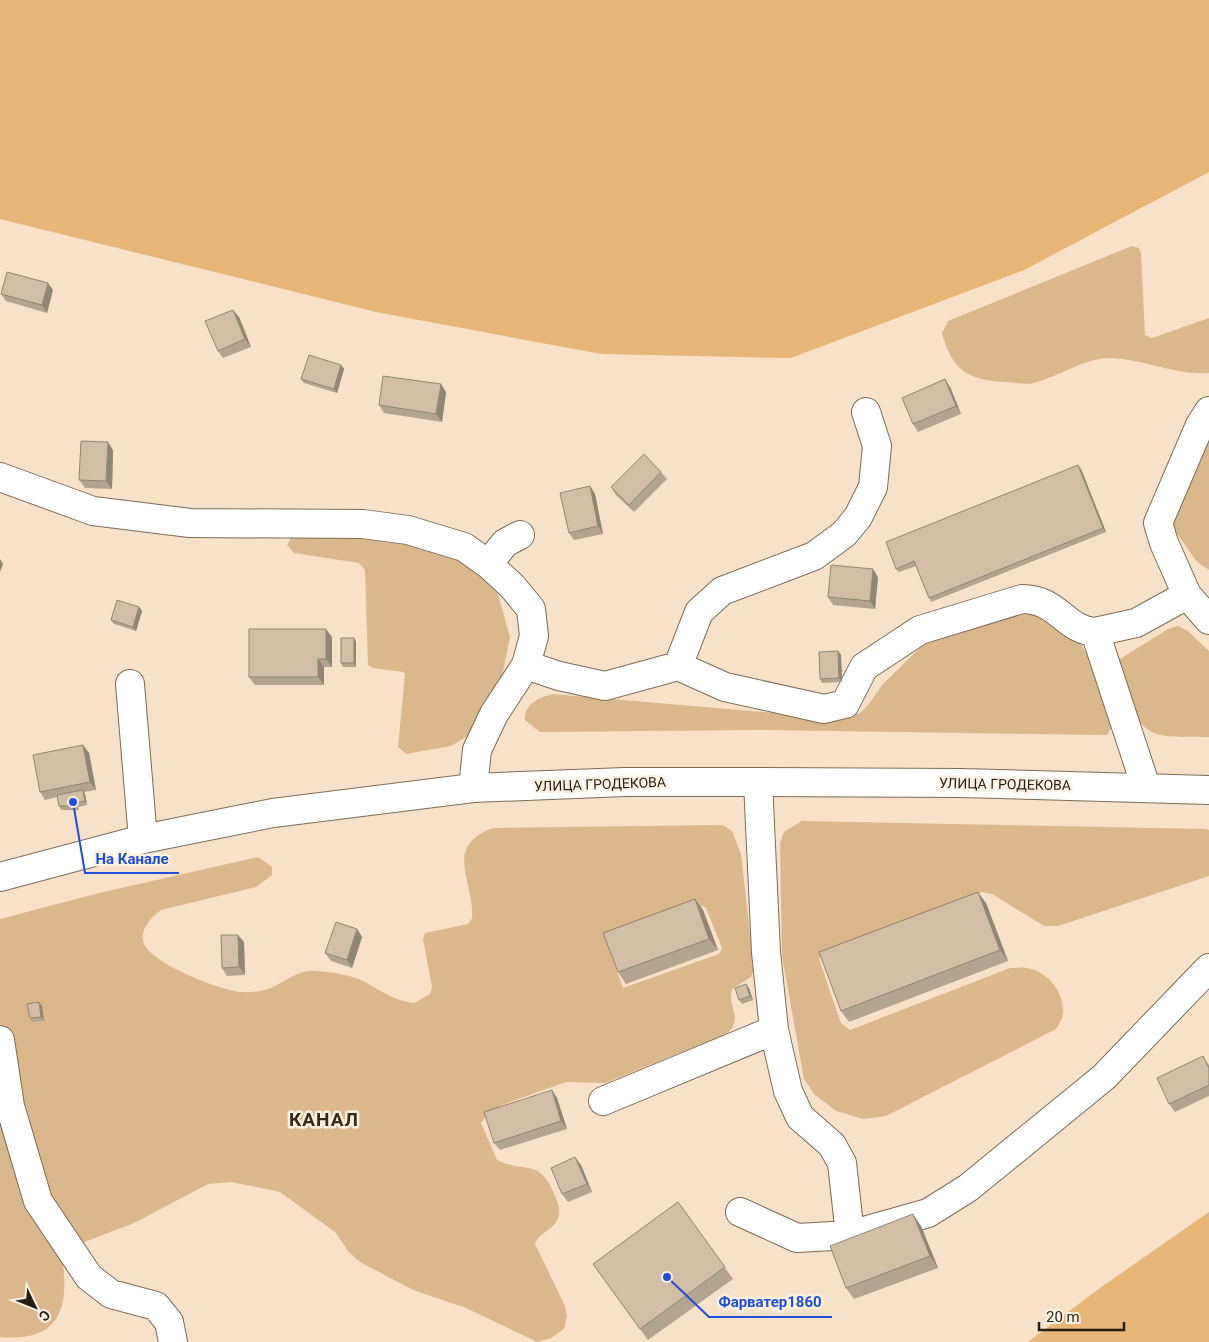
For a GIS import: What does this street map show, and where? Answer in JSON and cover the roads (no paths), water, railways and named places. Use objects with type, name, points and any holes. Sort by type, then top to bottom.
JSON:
[{"type":"main road","points":[[1209,411],[1200,425],[1158,523],[1164,543],[1187,595],[1209,620]]},
{"type":"main road","points":[[678,666],[699,612],[722,591],[814,556],[844,534],[858,517],[874,487],[877,446],[866,412]]},
{"type":"main road","points":[[0,476],[93,512],[190,523],[363,524],[408,530],[464,547],[488,564],[512,586],[531,609],[534,636],[526,665],[494,714],[477,750],[473,788]]},
{"type":"main road","points":[[488,564],[505,543],[520,535]]},
{"type":"main road","points":[[526,665],[559,676],[605,686],[678,666],[725,687],[824,709],[845,704],[864,667],[920,630],[1022,599],[1036,598],[1048,603],[1084,631],[1095,632],[1136,623],[1187,595]]},
{"type":"main road","points":[[1095,632],[1146,787]]},
{"type":"main road","points":[[130,684],[143,839]]},
{"type":"main road","name":"УЛИЦА ГРОДЕКОВА","points":[[0,877],[143,839],[273,812],[473,788],[625,782],[758,782],[960,783],[1209,790]]},
{"type":"main road","points":[[758,782],[766,952],[774,1030],[788,1091],[800,1117],[832,1146],[842,1163],[850,1235]]},
{"type":"main road","points":[[740,1212],[797,1238],[850,1235],[928,1213],[968,1188],[1104,1077],[1209,968]]},
{"type":"main road","points":[[603,1101],[774,1030]]},
{"type":"main road","points":[[0,1040],[10,1106],[38,1202],[89,1276],[111,1294],[156,1306],[170,1322],[173,1342]]},
{"type":"place","name":"На Канале","points":[[73,802]]},
{"type":"place","name":"Фарватер1860","points":[[667,1277]]},
{"type":"district","name":"КАНАЛ","points":[[324,1119]]}]
